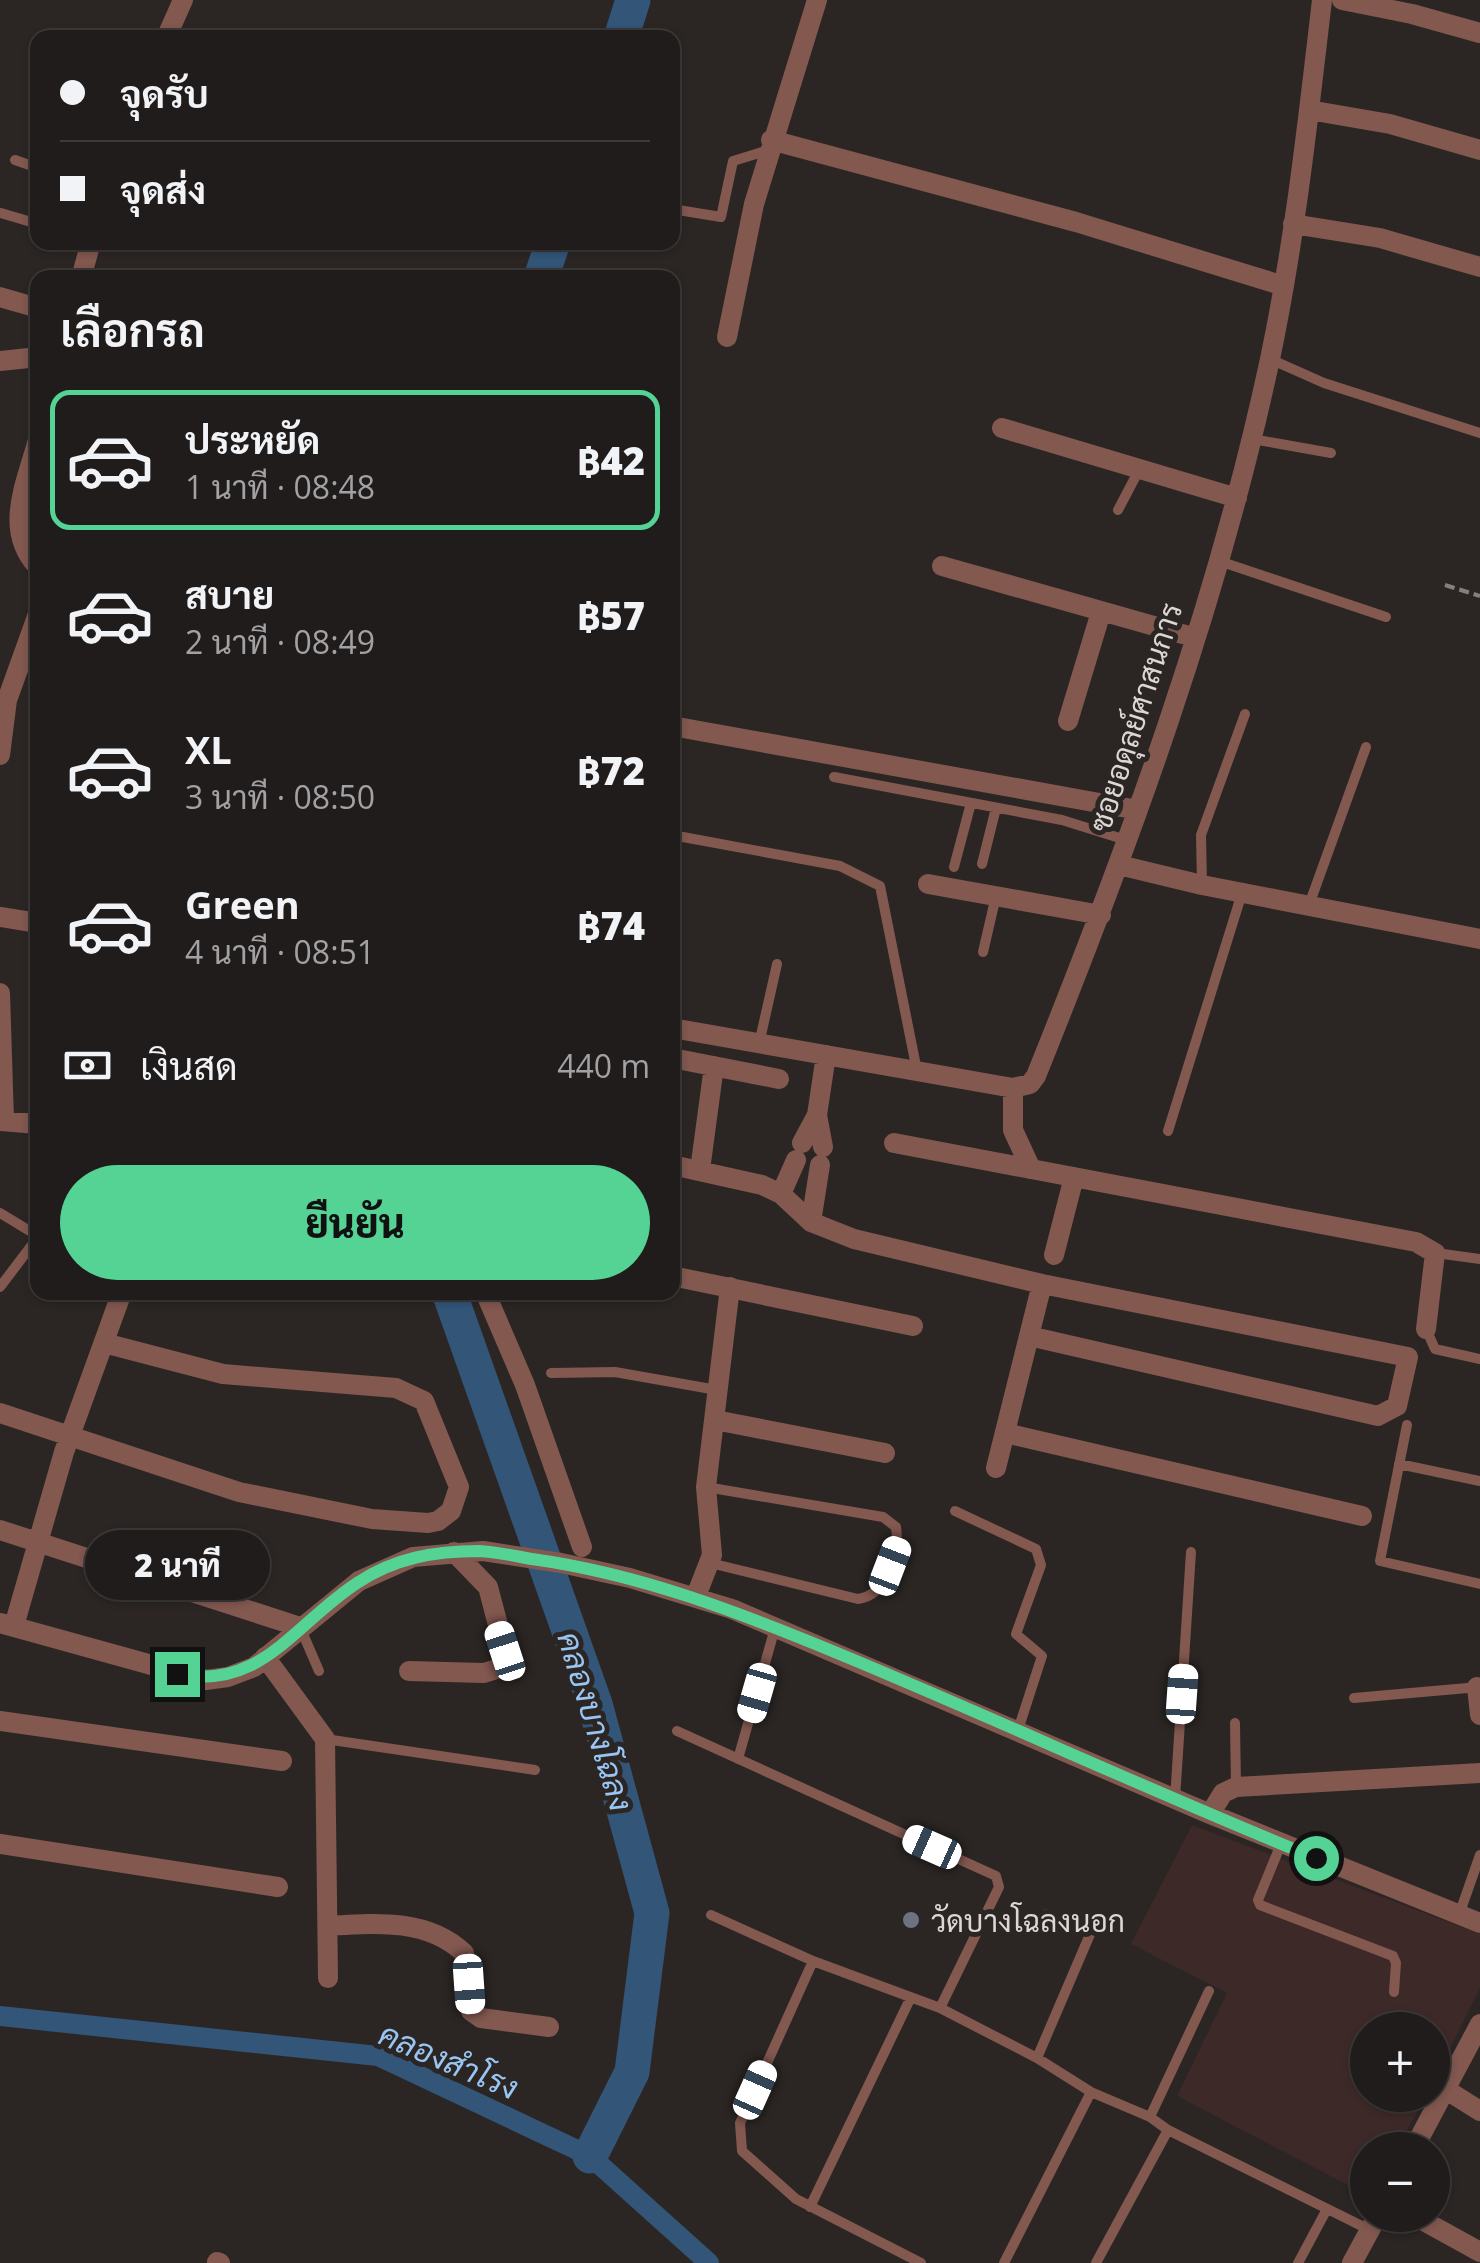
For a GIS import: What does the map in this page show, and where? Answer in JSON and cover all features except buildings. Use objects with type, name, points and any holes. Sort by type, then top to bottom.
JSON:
[{"type":"street","points":[[170,30],[183,0]]},
{"type":"street","points":[[726,337],[770,145],[816,0]]},
{"type":"street","name":"ซอยอดุลย์ศาสนการ","points":[[1013,1088],[1030,1084],[1036,1076],[1101,916],[1237,498],[1284,286],[1322,0]]},
{"type":"street","points":[[1342,0],[1480,33]]},
{"type":"street","points":[[1309,110],[1390,124],[1480,150]]},
{"type":"street","points":[[770,145],[1076,222],[1284,286]]},
{"type":"street","points":[[1293,224],[1380,238],[1480,267]]},
{"type":"street","points":[[0,297],[30,306]]},
{"type":"street","points":[[0,361],[30,358]]},
{"type":"street","points":[[1002,428],[1237,498]]},
{"type":"street","points":[[30,471],[18,518],[24,552],[30,558]]},
{"type":"street","points":[[942,566],[1193,637]]},
{"type":"street","points":[[1068,721],[1101,612]]},
{"type":"street","points":[[0,755],[7,700],[30,636]]},
{"type":"street","points":[[680,727],[1138,810]]},
{"type":"street","points":[[1119,865],[1480,939]]},
{"type":"street","points":[[928,884],[1101,916]]},
{"type":"street","points":[[0,917],[30,922]]},
{"type":"street","points":[[0,993],[2,1120],[30,1123]]},
{"type":"street","points":[[680,1029],[1013,1088],[1013,1130],[1031,1170]]},
{"type":"street","points":[[810,1222],[810,1154],[826,1056]]},
{"type":"street","points":[[680,1060],[779,1079]]},
{"type":"street","points":[[700,1170],[714,1066]]},
{"type":"street","points":[[894,1143],[1416,1242],[1435,1252],[1426,1328]]},
{"type":"street","points":[[781,1194],[810,1154]]},
{"type":"street","points":[[680,1166],[762,1185],[781,1194],[810,1222],[854,1239],[1042,1284],[1408,1357],[1397,1406],[1378,1416],[1029,1336]]},
{"type":"street","points":[[1054,1254],[1074,1177]]},
{"type":"street","points":[[680,1278],[913,1326]]},
{"type":"street","points":[[996,1468],[1042,1284]]},
{"type":"street","points":[[696,1596],[710,1563],[706,1486],[730,1287]]},
{"type":"street","points":[[119,1300],[69,1439],[39,1542],[7,1624],[206,1680],[228,1677],[254,1666],[359,1581],[413,1557],[482,1551],[630,1578],[696,1596],[775,1628],[1280,1844],[1480,1923]]},
{"type":"street","points":[[488,1300],[525,1385],[582,1547]]},
{"type":"street","points":[[0,1414],[239,1492],[372,1518],[438,1521],[452,1511],[458,1498],[456,1472],[424,1401],[414,1393],[396,1388],[223,1374],[104,1343]]},
{"type":"street","points":[[715,1420],[885,1453]]},
{"type":"street","points":[[1005,1434],[1362,1516]]},
{"type":"street","points":[[0,1530],[300,1628]]},
{"type":"street","points":[[409,1671],[484,1674],[503,1667],[507,1659],[488,1587],[454,1552]]},
{"type":"street","points":[[265,1657],[324,1739],[328,1978]]},
{"type":"street","points":[[1478,1687],[1480,1715]]},
{"type":"street","points":[[0,1720],[282,1760]]},
{"type":"street","points":[[1210,1814],[1223,1793],[1236,1787],[1480,1772]]},
{"type":"street","points":[[0,1844],[278,1887]]},
{"type":"street","points":[[328,1926],[384,1923],[422,1928],[464,1953],[472,2011],[481,2018],[549,2027]]},
{"type":"street","points":[[1450,2080],[1480,2024]]},
{"type":"street","points":[[1450,2092],[1480,2111]]},
{"type":"street","points":[[1450,2231],[1477,2243]]},
{"type":"street","points":[[1352,2263],[1369,2232]]},
{"type":"lane","points":[[680,211],[718,218],[732,160],[770,145]]},
{"type":"lane","points":[[16,160],[30,165]]},
{"type":"lane","points":[[1,213],[30,222]]},
{"type":"lane","points":[[1270,359],[1324,383],[1480,432]]},
{"type":"lane","points":[[1252,439],[1332,453]]},
{"type":"lane","points":[[1118,510],[1139,470]]},
{"type":"lane","points":[[1218,561],[1386,617]]},
{"type":"lane","points":[[1202,885],[1201,835],[1245,714]]},
{"type":"lane","points":[[1309,905],[1366,746]]},
{"type":"lane","points":[[834,778],[1075,823],[1128,840]]},
{"type":"lane","points":[[954,866],[971,803]]},
{"type":"lane","points":[[982,864],[996,808]]},
{"type":"lane","points":[[680,836],[840,866],[880,886],[917,1072]]},
{"type":"lane","points":[[1168,1131],[1242,892]]},
{"type":"lane","points":[[983,952],[996,896]]},
{"type":"lane","points":[[759,1044],[777,964]]},
{"type":"lane","points":[[0,1214],[30,1231]]},
{"type":"lane","points":[[0,1287],[30,1247]]},
{"type":"lane","points":[[1435,1252],[1480,1259]]},
{"type":"lane","points":[[1426,1328],[1434,1349],[1480,1358]]},
{"type":"lane","points":[[551,1373],[614,1372],[717,1390]]},
{"type":"lane","points":[[1407,1425],[1380,1561],[1480,1584]]},
{"type":"lane","points":[[1399,1464],[1480,1481]]},
{"type":"lane","points":[[706,1486],[883,1516],[896,1527],[898,1544],[882,1587],[872,1597],[858,1599],[710,1563]]},
{"type":"lane","points":[[956,1511],[1036,1550],[1040,1556],[1041,1565],[1016,1634],[1042,1656],[1018,1730]]},
{"type":"lane","points":[[1175,1799],[1191,1552]]},
{"type":"lane","points":[[300,1628],[320,1671]]},
{"type":"lane","points":[[738,1758],[775,1628]]},
{"type":"lane","points":[[1354,1698],[1478,1687]]},
{"type":"lane","points":[[1235,1723],[1236,1787]]},
{"type":"lane","points":[[677,1732],[996,1876],[999,1887],[940,2008]]},
{"type":"lane","points":[[324,1739],[535,1770]]},
{"type":"lane","points":[[1280,1844],[1258,1900],[1260,1905],[1392,1956],[1396,1963],[1394,1992]]},
{"type":"lane","points":[[1459,1914],[1474,1888],[1480,1855]]},
{"type":"lane","points":[[1036,2058],[1092,1932],[1046,1914]]},
{"type":"lane","points":[[711,1915],[813,1961],[940,2008],[1091,2092],[1327,2209],[1350,2215]]},
{"type":"lane","points":[[813,1961],[740,2122],[738,2138],[742,2151],[773,2181],[810,2206],[922,2263]]},
{"type":"lane","points":[[1150,2118],[1210,1991]]},
{"type":"lane","points":[[810,2206],[911,1997]]},
{"type":"lane","points":[[1004,2263],[1091,2092]]},
{"type":"lane","points":[[1096,2263],[1168,2130]]},
{"type":"lane","points":[[1298,2263],[1327,2209]]},
{"type":"path","points":[[1445,585],[1480,596]]},
{"type":"shaded area","points":[[1192,1825],[1480,1934],[1480,1988],[1450,2049],[1450,2012],[1350,2012],[1350,2112],[1417,2112],[1406,2132],[1350,2132],[1350,2186],[1177,2096],[1227,1993],[1131,1944]]},
{"type":"waterway","name":"คลองบางโฉลง","points":[[624,30],[633,0]]},
{"type":"waterway","name":"คลองบางโฉลง","points":[[544,270],[550,250]]},
{"type":"waterway","name":"คลองบางโฉลง","points":[[452,1300],[595,1704],[652,1913],[632,2072],[590,2156]]},
{"type":"waterway","name":"คลองสำโรง","points":[[0,2016],[378,2056],[590,2156],[709,2263]]},
{"type":"place","name":"วัดบางโฉลงนอก","points":[[911,1920]]},
{"type":"route","points":[[177,1674],[206,1680],[228,1677],[254,1666],[359,1581],[413,1557],[482,1551],[560,1563],[696,1596],[732,1610],[1316,1858]]}]
